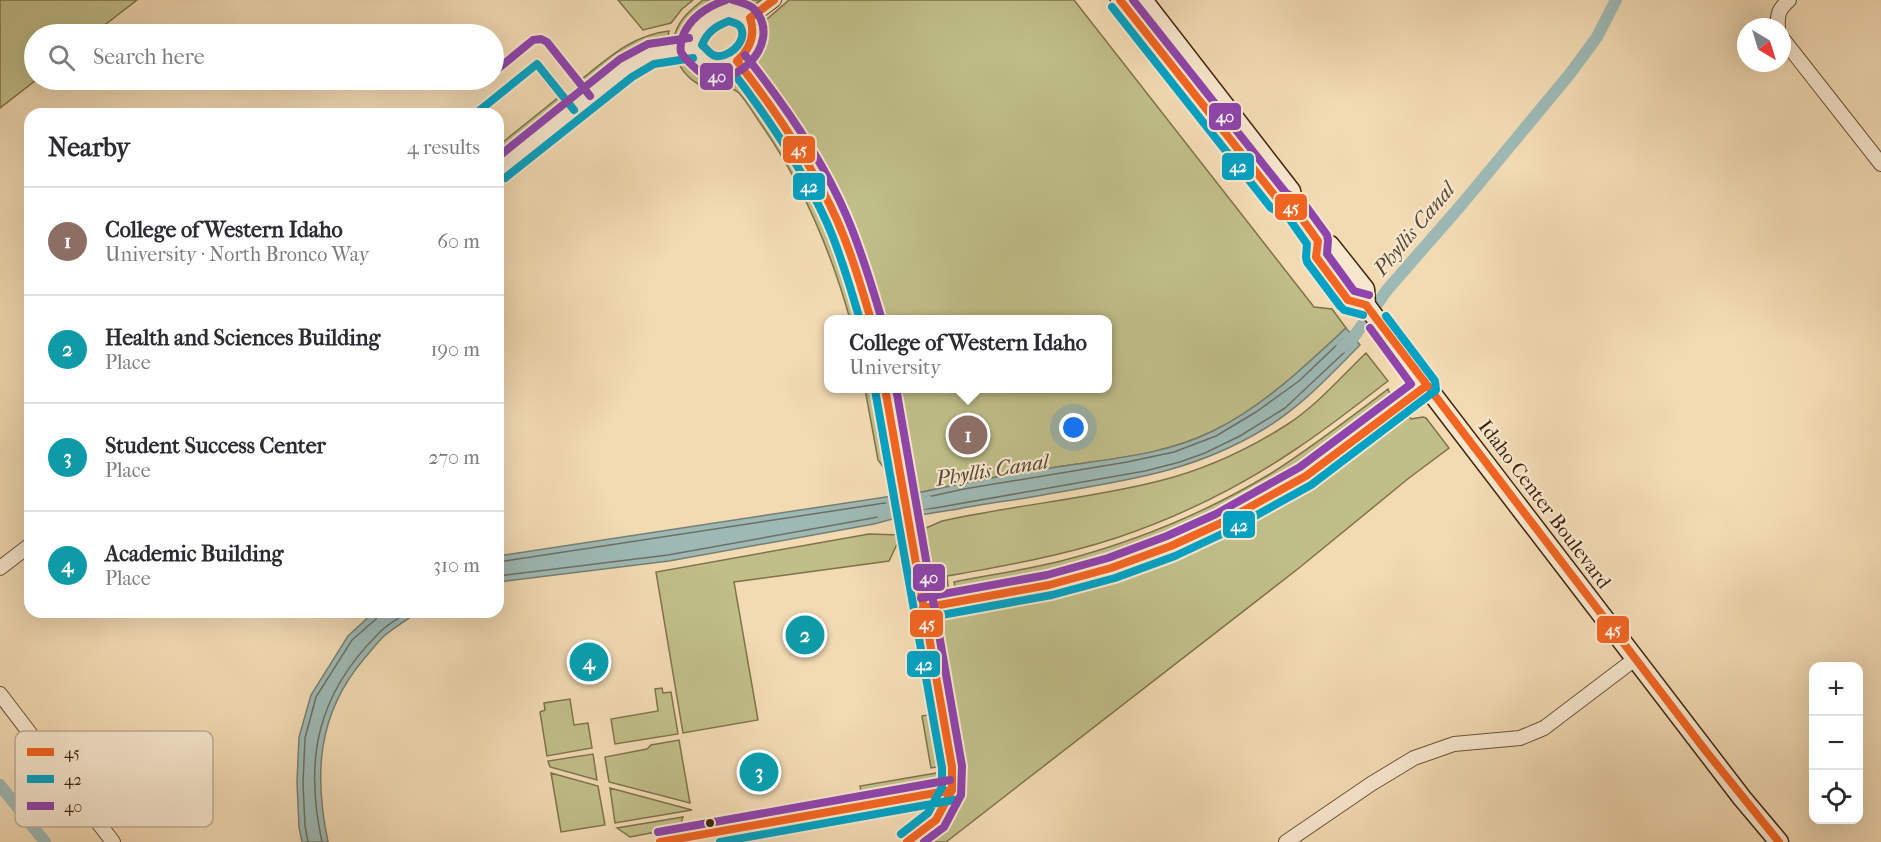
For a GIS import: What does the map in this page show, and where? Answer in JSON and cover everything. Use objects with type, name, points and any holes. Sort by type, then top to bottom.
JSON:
[{"type":"main road","name":"Idaho Center Boulevard","points":[[1120,0],[1279,201],[1295,209]]},
{"type":"main road","name":"Idaho Center Boulevard","points":[[1143,0],[1291,191],[1295,209],[1318,241],[1330,245],[1365,289],[1366,305],[1426,386],[1742,798],[1779,842]]},
{"type":"street","points":[[750,18],[774,0]]},
{"type":"street","points":[[1777,18],[1780,8],[1789,0]]},
{"type":"street","points":[[729,10],[737,11],[750,18],[753,24],[752,44],[745,54],[728,66],[717,68],[708,67],[700,62],[691,48],[692,38],[699,27],[719,13],[729,10]]},
{"type":"street","points":[[504,165],[626,68],[651,54],[691,48]]},
{"type":"street","points":[[1791,49],[1881,164]]},
{"type":"street","points":[[737,61],[777,114],[823,192],[837,220],[869,315]]},
{"type":"street","points":[[923,608],[1049,585],[1111,568],[1171,546],[1221,523],[1306,476],[1426,386]]},
{"type":"street","points":[[886,393],[952,767],[952,790]]},
{"type":"street","points":[[0,568],[24,549]]},
{"type":"street","points":[[1286,842],[1371,784],[1414,758],[1454,744],[1520,738],[1544,728],[1635,659]]},
{"type":"street","points":[[0,694],[28,731]]},
{"type":"street","points":[[102,827],[113,842]]},
{"type":"shaded area","points":[[0,0],[137,0],[106,24],[24,24],[24,89],[0,108]]},
{"type":"shaded area","points":[[618,0],[693,0],[671,23],[643,30]]},
{"type":"shaded area","points":[[703,0],[762,0],[752,5],[726,3],[717,5],[696,20],[683,37],[673,41],[677,28],[684,18]]},
{"type":"shaded area","points":[[789,0],[1074,0],[1314,307],[1332,309],[1346,328],[1299,371],[1250,410],[1195,439],[1136,455],[967,482],[913,494],[895,393],[1112,393],[1112,315],[879,315],[865,268],[846,219],[796,125],[755,64],[755,58],[762,44],[765,21]]},
{"type":"shaded area","points":[[669,31],[667,42],[633,54],[593,84],[584,88],[577,83],[631,43],[655,33]]},
{"type":"shaded area","points":[[676,58],[685,60],[706,75],[740,81],[758,97],[784,136],[812,186],[835,238],[862,315],[849,315],[825,244],[803,196],[777,149],[745,101],[734,89],[717,89],[698,84],[683,70]]},
{"type":"shaded area","points":[[564,93],[568,100],[566,106],[504,155],[504,141]]},
{"type":"shaded area","points":[[1366,353],[1388,381],[1308,441],[1231,488],[1163,520],[1116,538],[1053,555],[947,576],[949,594],[937,594],[929,587],[917,532],[942,521],[1132,487],[1209,465],[1258,442],[1288,424],[1319,400]]},
{"type":"shaded area","points":[[1388,389],[1392,399],[1316,458],[1276,484],[1190,528],[1100,561],[1042,577],[956,593],[954,582],[1061,561],[1115,545],[1195,514],[1270,474]]},
{"type":"shaded area","points":[[866,393],[878,393],[894,481],[878,460]]},
{"type":"shaded area","points":[[1408,415],[1411,419],[1426,418],[1449,448],[1299,568],[946,842],[922,842],[949,815],[957,800],[961,779],[935,624],[938,616],[945,612],[1047,593],[1140,566],[1211,537],[1309,483],[1397,417]]},
{"type":"shaded area","points":[[869,534],[899,535],[889,561],[734,582],[758,720],[683,733],[656,572]]},
{"type":"shaded area","points":[[662,688],[663,693],[671,692],[678,734],[615,744],[611,719],[658,711],[655,689]]},
{"type":"shaded area","points":[[570,699],[574,725],[588,723],[592,748],[547,756],[540,712],[545,710],[544,703]]},
{"type":"shaded area","points":[[933,714],[943,766],[931,768],[922,716]]},
{"type":"shaded area","points":[[679,740],[690,803],[609,782],[605,757]]},
{"type":"shaded area","points":[[593,754],[597,780],[550,767],[548,761]]},
{"type":"shaded area","points":[[942,772],[933,784],[862,797],[860,786]]},
{"type":"shaded area","points":[[551,773],[598,786],[605,825],[561,832]]},
{"type":"shaded area","points":[[610,788],[692,810],[615,823]]},
{"type":"shaded area","points":[[683,817],[677,828],[630,837],[617,828]]},
{"type":"water","points":[[1346,328],[1360,345],[1315,390],[1290,411],[1238,444],[1186,465],[1133,479],[917,515],[913,494],[967,482],[1136,455],[1195,439],[1250,410],[1299,371]]},
{"type":"water","points":[[892,496],[896,518],[874,524],[669,561],[504,581],[504,555]]},
{"type":"water","points":[[368,618],[409,618],[384,636],[363,660],[336,702],[323,746],[321,769],[321,793],[328,842],[302,842],[297,782],[299,737],[311,695],[348,636]]},
{"type":"waterway","name":"Phyllis Canal","points":[[1342,347],[1353,338],[1387,290],[1569,75],[1597,37],[1616,0]]},
{"type":"waterway","name":"Phyllis Canal","points":[[879,511],[929,502]]},
{"type":"waterway","points":[[0,785],[15,804]]},
{"type":"waterway","points":[[33,827],[45,842]]},
{"type":"transit line","name":"40","points":[[726,0],[699,14],[689,25],[682,38],[682,54],[706,75],[721,77],[736,73],[758,52],[763,38],[762,23],[754,9],[747,4],[733,0]]},
{"type":"transit line","name":"45","points":[[774,0],[750,18],[751,41],[737,61],[792,138],[827,199],[847,244],[870,315]]},
{"type":"transit line","name":"45","points":[[1120,0],[1279,201],[1295,209],[1318,241],[1316,257],[1348,300],[1366,305],[1705,750],[1779,842]]},
{"type":"transit line","name":"40","points":[[1133,0],[1286,193],[1303,202],[1327,235],[1327,254],[1354,291],[1369,295]]},
{"type":"transit line","name":"42","points":[[1112,7],[1271,208],[1288,217],[1307,244],[1307,262],[1340,306],[1344,310],[1363,315]]},
{"type":"transit line","name":"42","points":[[729,21],[740,26],[742,33],[739,44],[729,53],[713,55],[702,45],[704,40],[712,30],[729,21]]},
{"type":"transit line","name":"40","points":[[504,152],[620,59],[648,44],[689,38]]},
{"type":"transit line","name":"40","points":[[504,64],[533,40],[541,39],[547,42],[590,96]]},
{"type":"transit line","name":"40","points":[[745,55],[788,113],[814,153],[837,195],[866,267],[880,315]]},
{"type":"transit line","name":"42","points":[[505,178],[632,77],[654,64],[693,58]]},
{"type":"transit line","name":"42","points":[[482,108],[537,64],[574,110]]},
{"type":"transit line","name":"42","points":[[729,67],[783,142],[817,202],[837,247],[858,315]]},
{"type":"transit line","name":"42","points":[[925,618],[1052,595],[1115,578],[1175,556],[1226,532],[1311,485],[1436,390],[1435,381],[1386,316]]},
{"type":"transit line","name":"40","points":[[921,598],[1047,575],[1108,558],[1167,536],[1216,514],[1300,467],[1411,384],[1370,328]]},
{"type":"transit line","name":"45","points":[[923,608],[1049,585],[1111,568],[1171,546],[1221,523],[1306,476],[1426,386]]},
{"type":"transit line","name":"42","points":[[876,393],[942,768],[942,787],[928,813],[901,834]]},
{"type":"transit line","name":"45","points":[[886,393],[952,767],[952,790],[936,820],[907,842]]},
{"type":"transit line","name":"40","points":[[897,393],[962,766],[961,795],[944,827],[924,842]]},
{"type":"transit line","name":"40","points":[[658,832],[950,780]]},
{"type":"transit line","name":"45","points":[[660,842],[952,790]]},
{"type":"transit line","name":"42","points":[[720,842],[954,800]]},
{"type":"place","name":"College of Western Idaho","points":[[968,435]]},
{"type":"place","name":"Health and Sciences Building","points":[[805,635]]},
{"type":"place","name":"Academic Building","points":[[589,662]]},
{"type":"place","name":"Student Success Center","points":[[759,772]]}]
